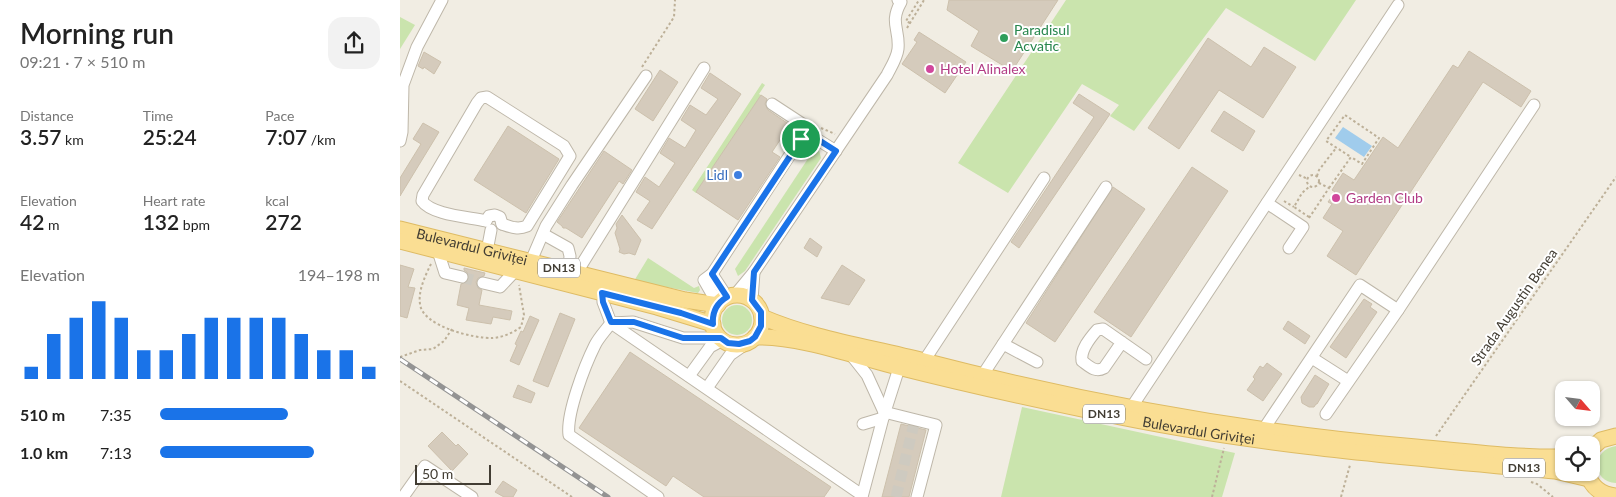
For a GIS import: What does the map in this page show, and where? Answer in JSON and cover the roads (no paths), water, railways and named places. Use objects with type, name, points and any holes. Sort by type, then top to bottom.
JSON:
[{"type":"main road","name":"Bulevardul Griviței","points":[[400,229],[685,300],[725,300]]},
{"type":"main road","name":"Bulevardul Griviței","points":[[400,241],[681,313],[713,324]]},
{"type":"main road","name":"DN13","points":[[725,300],[747,297],[752,300]]},
{"type":"main road","points":[[722,339],[716,333],[713,324],[713,314],[725,300]]},
{"type":"main road","points":[[752,300],[759,308],[762,317],[760,330],[752,339]]},
{"type":"main road","name":"Bulevardul Griviței","points":[[762,317],[793,328],[982,376],[1131,408],[1263,430],[1428,448],[1555,457]]},
{"type":"main road","name":"DN13","points":[[722,339],[728,343],[739,344],[752,339]]},
{"type":"main road","name":"Bulevardul Griviței","points":[[752,339],[789,340],[968,385],[1112,416],[1227,436],[1353,453],[1555,471]]},
{"type":"main road","points":[[1600,441],[1616,436]]},
{"type":"main road","name":"DN13","points":[[1591,481],[1600,492],[1616,496]]},
{"type":"street","points":[[400,141],[402,132],[403,85],[417,47],[442,0]]},
{"type":"street","points":[[806,132],[708,277],[725,300],[754,272],[832,149],[887,75],[898,49],[894,18],[903,0]]},
{"type":"street","points":[[1131,408],[1398,5]]},
{"type":"street","points":[[573,271],[704,68]]},
{"type":"street","points":[[531,261],[543,234],[572,185],[646,76]]},
{"type":"street","points":[[488,225],[435,210],[425,206],[422,201],[423,195],[477,103],[486,96],[564,146],[570,156],[527,226],[514,228],[502,224],[501,219],[495,214],[489,216],[488,251]]},
{"type":"street","points":[[772,104],[804,125],[806,132],[832,149]]},
{"type":"street","points":[[1326,414],[1398,310],[1534,104]]},
{"type":"street","points":[[924,361],[1044,178]]},
{"type":"street","points":[[982,376],[1106,187]]},
{"type":"street","points":[[1267,203],[1306,222],[1289,248]]},
{"type":"street","points":[[543,234],[568,248],[573,271]]},
{"type":"street","points":[[438,251],[445,273],[462,277]]},
{"type":"street","points":[[483,282],[500,287],[516,270]]},
{"type":"street","points":[[752,300],[754,272]]},
{"type":"street","points":[[1263,430],[1360,285],[1398,310]]},
{"type":"street","points":[[602,293],[603,302],[611,322],[862,496],[899,368]]},
{"type":"street","points":[[611,322],[634,322],[683,338],[722,339]]},
{"type":"street","points":[[611,322],[595,345],[584,374],[570,415],[569,435],[658,497]]},
{"type":"street","points":[[689,376],[710,347],[722,339]]},
{"type":"street","points":[[707,388],[730,355],[752,339]]},
{"type":"street","points":[[1122,342],[1146,359]]},
{"type":"street","points":[[1003,344],[1037,362]]},
{"type":"street","points":[[852,356],[868,375],[884,415]]},
{"type":"street","points":[[1312,358],[1348,381]]},
{"type":"street","points":[[863,424],[884,415],[915,422],[936,424],[917,497]]},
{"type":"street","points":[[403,497],[424,466],[472,497]]},
{"type":"water","points":[[1343,127],[1372,146],[1364,157],[1335,138]]},
{"type":"tunnel","points":[[462,277],[483,283]]},
{"type":"tunnel","points":[[896,497],[914,424]]},
{"type":"railway","points":[[400,359],[608,497]]},
{"type":"place","name":"Paradisul Acvatic","points":[[1004,38]]},
{"type":"place","name":"Hotel Alinalex","points":[[930,69]]},
{"type":"place","name":"Lidl","points":[[738,175]]},
{"type":"place","name":"Garden Club","points":[[1336,198]]}]
